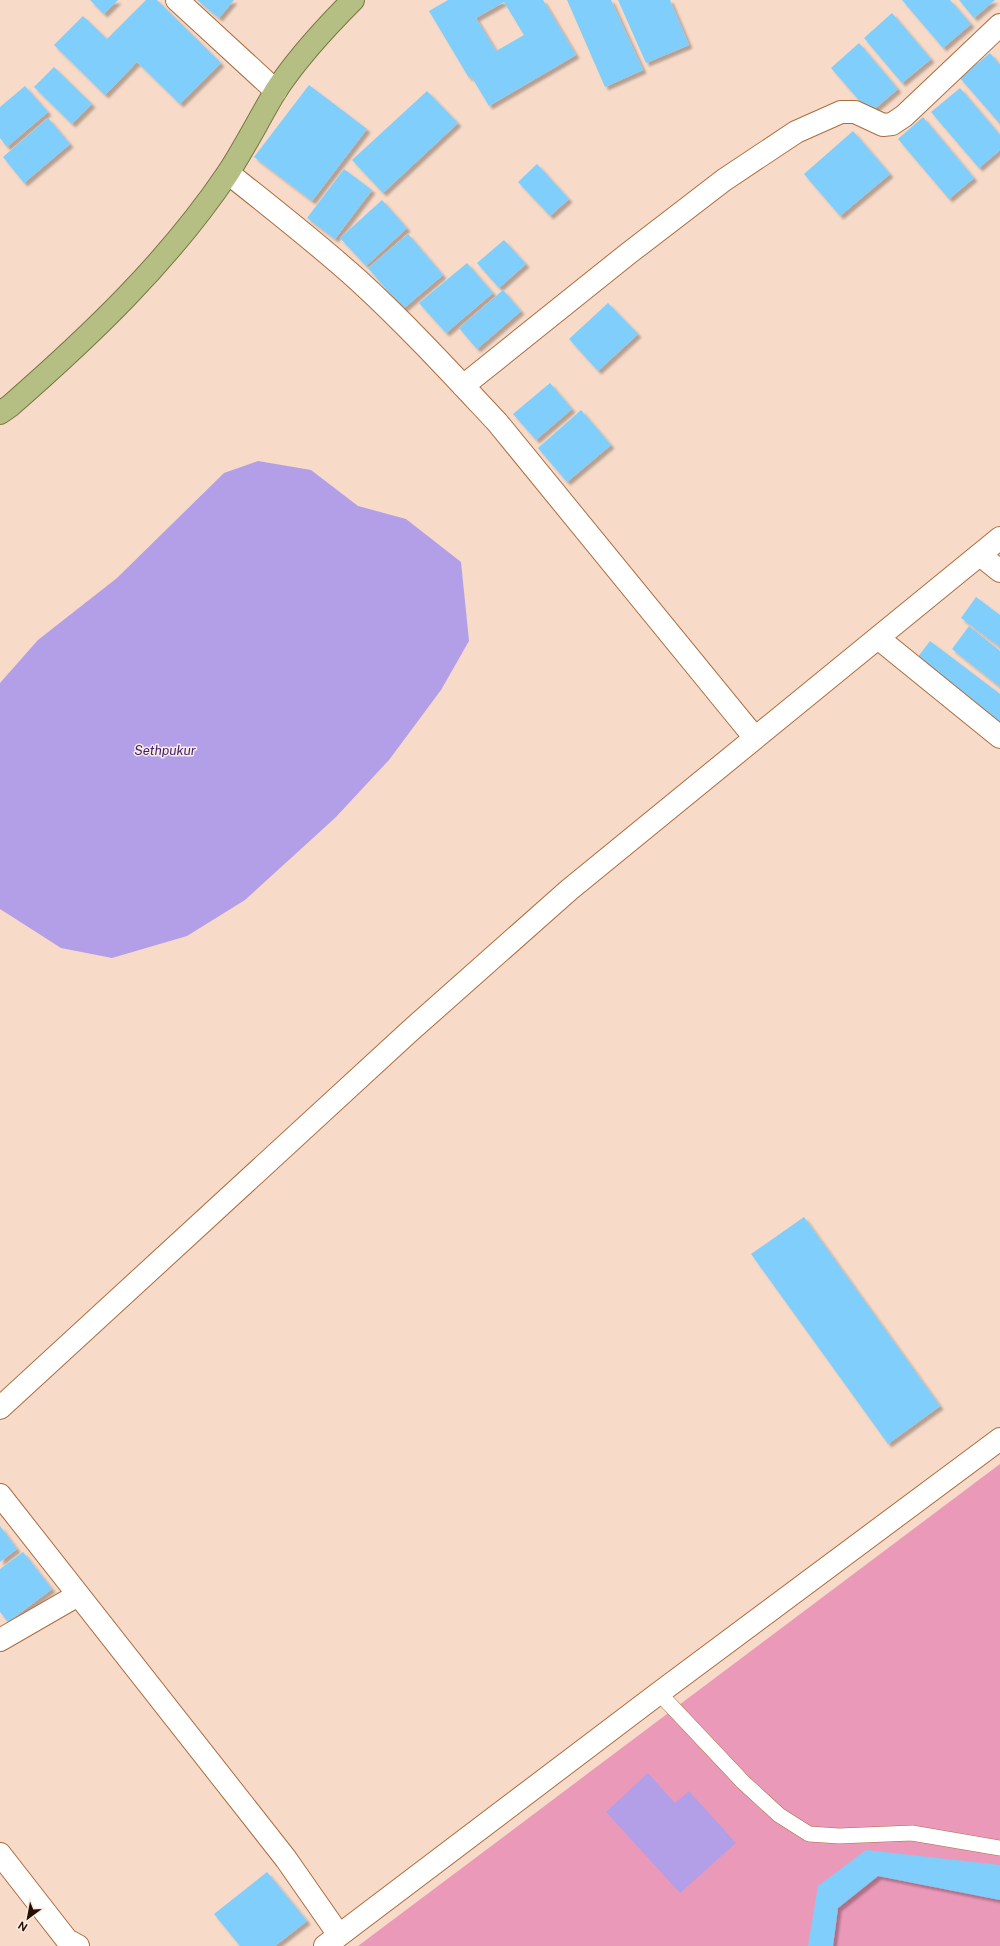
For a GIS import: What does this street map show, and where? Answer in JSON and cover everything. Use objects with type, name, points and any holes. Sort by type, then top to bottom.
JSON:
[{"type":"highway","points":[[0,412],[10,406],[71,353],[141,283],[188,226],[228,173],[276,91],[321,33],[353,0]]},
{"type":"street","points":[[177,0],[276,91]]},
{"type":"street","points":[[463,386],[629,252],[724,180],[756,158],[796,132],[841,112],[855,112],[883,125],[892,124],[904,116],[1000,25]]},
{"type":"street","points":[[228,173],[317,244],[359,281],[414,334],[497,422],[755,738]]},
{"type":"street","points":[[0,1408],[410,1031],[558,900],[1000,538]]},
{"type":"street","points":[[980,555],[1000,571]]},
{"type":"street","points":[[878,638],[1000,737]]},
{"type":"street","points":[[0,1495],[286,1859],[332,1941],[1000,1438]]},
{"type":"street","points":[[0,1640],[78,1595]]},
{"type":"street","points":[[0,1854],[67,1940],[78,1946]]},
{"type":"lane","points":[[659,1694],[743,1782],[779,1815],[809,1834],[839,1836],[912,1833],[1000,1848]]},
{"type":"shaded area","points":[[1000,1464],[1000,1946],[358,1946]]},
{"type":"water","name":"Sethpukur","points":[[258,461],[311,470],[358,506],[406,519],[461,562],[469,641],[441,690],[389,760],[335,818],[245,900],[187,936],[112,958],[61,948],[0,909],[0,683],[38,640],[117,578],[224,473]]},
{"type":"water","points":[[648,1773],[675,1803],[689,1791],[736,1843],[680,1893],[606,1812]]},
{"type":"building","points":[[90,0],[118,0],[104,14]]},
{"type":"building","points":[[146,0],[157,0],[221,63],[180,104],[137,62],[105,95],[54,45],[83,16],[107,39]]},
{"type":"building","points":[[197,0],[234,0],[219,18]]},
{"type":"building","points":[[448,0],[543,0],[576,55],[489,106],[471,76],[469,78],[429,11]],"holes":[[[504,2],[524,35],[496,51],[476,18]]]},
{"type":"building","points":[[567,0],[611,0],[643,70],[605,87]]},
{"type":"building","points":[[618,0],[670,0],[689,45],[646,63]]},
{"type":"building","points":[[902,0],[950,0],[971,24],[943,48]]},
{"type":"building","points":[[959,0],[995,0],[974,18]]},
{"type":"building","points":[[892,13],[931,59],[902,83],[864,38]]},
{"type":"building","points":[[859,43],[898,89],[870,113],[831,68]]},
{"type":"building","points":[[990,53],[1000,65],[1000,124],[960,78]]},
{"type":"building","points":[[54,67],[92,104],[72,124],[34,87]]},
{"type":"building","points":[[309,85],[367,129],[312,201],[254,157]]},
{"type":"building","points":[[25,86],[48,112],[7,147],[0,138],[0,107]]},
{"type":"building","points":[[960,88],[1000,135],[1000,150],[979,168],[931,112]]},
{"type":"building","points":[[427,91],[458,123],[383,193],[352,160]]},
{"type":"building","points":[[923,117],[974,178],[949,199],[898,139]]},
{"type":"building","points":[[48,118],[70,144],[24,183],[3,157]]},
{"type":"building","points":[[853,131],[890,174],[840,216],[804,174]]},
{"type":"building","points":[[537,164],[569,199],[550,216],[518,182]]},
{"type":"building","points":[[344,169],[372,190],[335,239],[307,218]]},
{"type":"building","points":[[382,200],[407,228],[366,266],[340,238]]},
{"type":"building","points":[[408,234],[443,275],[403,309],[368,268]]},
{"type":"building","points":[[504,240],[526,264],[499,288],[477,263]]},
{"type":"building","points":[[467,263],[493,293],[446,333],[419,303]]},
{"type":"building","points":[[503,290],[521,311],[477,349],[459,328]]},
{"type":"building","points":[[608,303],[638,334],[598,371],[569,339]]},
{"type":"building","points":[[550,383],[572,409],[536,440],[513,414]]},
{"type":"building","points":[[581,410],[611,445],[567,482],[538,448]]},
{"type":"building","points":[[976,597],[1000,615],[1000,647],[961,618]]},
{"type":"building","points":[[969,626],[1000,651],[1000,687],[952,649]]},
{"type":"building","points":[[930,641],[1000,694],[1000,726],[914,662]]},
{"type":"building","points":[[804,1217],[940,1406],[888,1444],[751,1254]]},
{"type":"building","points":[[0,1526],[17,1549],[0,1562]]},
{"type":"building","points":[[23,1552],[52,1589],[8,1622],[0,1612],[0,1569]]},
{"type":"building","points":[[866,1850],[1000,1865],[1000,1900],[878,1876],[838,1908],[833,1946],[808,1946],[818,1886]]},
{"type":"building","points":[[267,1872],[307,1921],[275,1946],[240,1946],[214,1914]]}]
